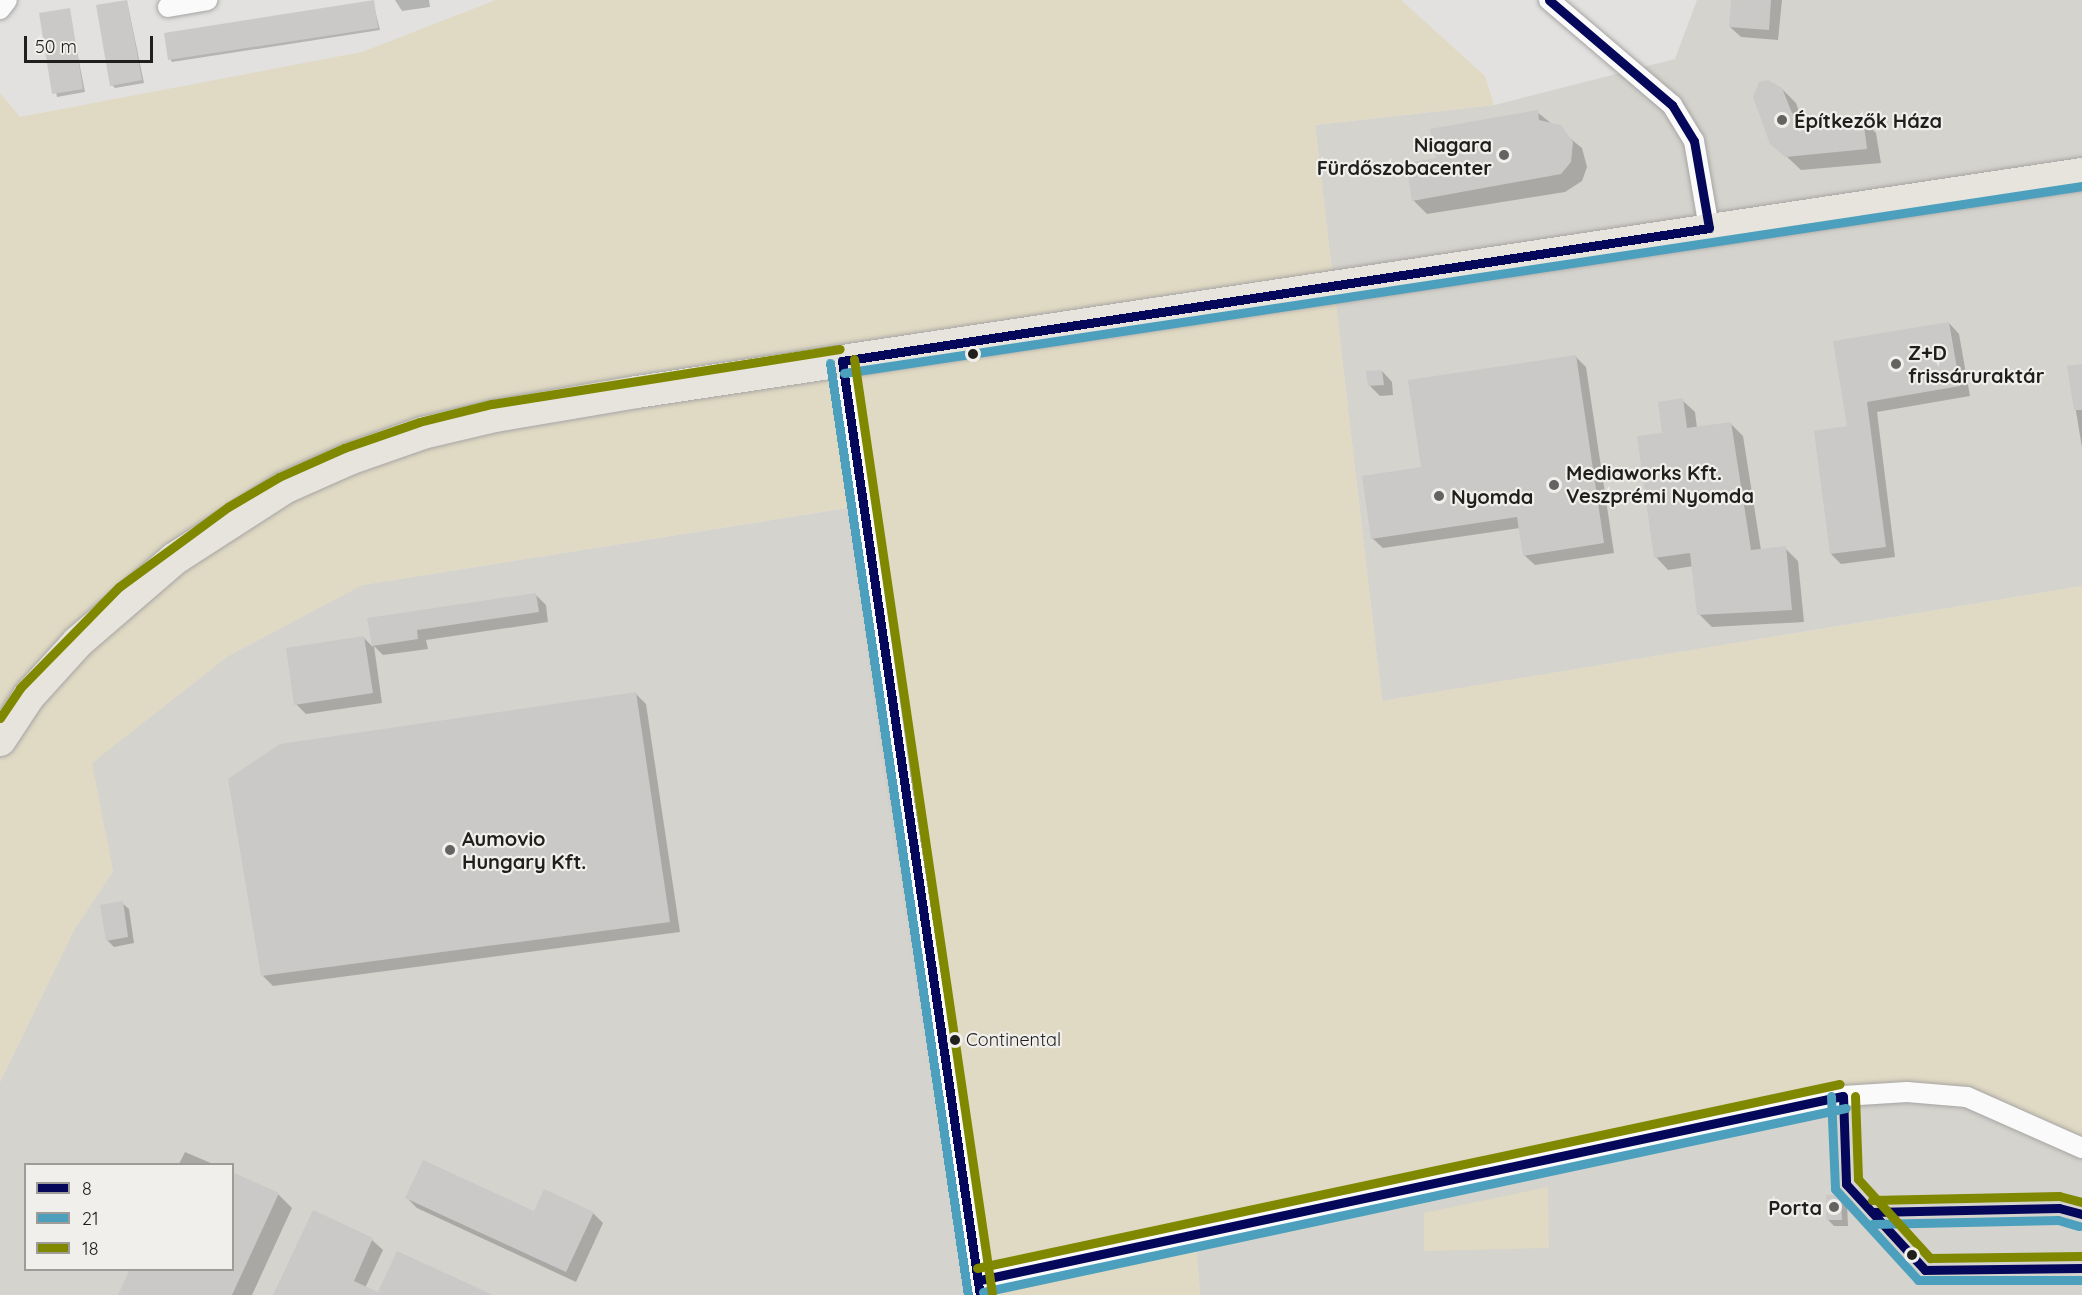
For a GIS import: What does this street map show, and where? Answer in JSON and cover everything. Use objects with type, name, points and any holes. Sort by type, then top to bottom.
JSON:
[{"type":"main road","points":[[0,740],[29,696],[126,597],[234,517],[284,488],[350,459],[423,433],[495,416],[842,361],[1708,228],[2082,174]]},
{"type":"street","points":[[0,9],[7,0]]},
{"type":"street","points":[[168,7],[207,0]]},
{"type":"street","points":[[1549,0],[1672,105],[1694,141],[1708,228]]},
{"type":"street","points":[[842,361],[900,774],[980,1288],[1843,1096],[1907,1092],[1967,1097],[2082,1148]]},
{"type":"shaded area","points":[[496,0],[1401,0],[1485,76],[1494,105],[1315,125],[1382,701],[2082,586],[2082,1145],[1968,1095],[1907,1090],[1195,1234],[1200,1295],[979,1295],[859,506],[362,585],[228,656],[92,763],[113,871],[74,930],[0,1082],[0,93],[20,117],[362,52]]},
{"type":"shaded area","points":[[1697,0],[2082,0],[2082,586],[1382,701],[1315,125],[1495,105],[1675,59]]},
{"type":"shaded area","points":[[860,506],[979,1295],[0,1295],[0,1082],[74,930],[113,871],[91,763],[228,656],[362,585]]},
{"type":"shaded area","points":[[1842,1094],[1968,1095],[2082,1145],[2082,1295],[1200,1295],[1195,1233]]},
{"type":"shaded area","points":[[1548,1187],[1549,1248],[1424,1251],[1424,1213]]},
{"type":"building","points":[[127,0],[142,80],[110,86],[96,5]]},
{"type":"building","points":[[374,0],[378,28],[168,60],[164,33]]},
{"type":"building","points":[[1731,0],[1771,0],[1769,30],[1729,27]]},
{"type":"building","points":[[70,8],[83,89],[52,94],[39,13]]},
{"type":"building","name":"Építkezők Háza","points":[[1768,80],[1782,88],[1792,113],[1805,122],[1863,117],[1867,149],[1785,157],[1770,144],[1753,97],[1759,82]]},
{"type":"building","name":"Niagara Fürdőszobacenter","points":[[1538,110],[1539,120],[1561,125],[1573,142],[1571,162],[1561,174],[1412,201],[1406,163],[1436,158],[1430,129]]},
{"type":"building","points":[[1949,322],[1960,386],[1867,402],[1886,547],[1830,554],[1814,431],[1847,426],[1833,341]]},
{"type":"building","name":"Mediaworks Kft. Veszprémi Nyomda","points":[[1576,355],[1604,543],[1523,556],[1517,517],[1371,539],[1362,476],[1421,467],[1408,380]]},
{"type":"building","points":[[2082,364],[2082,410],[2074,410],[2067,366]]},
{"type":"building","points":[[1382,370],[1384,385],[1368,386],[1366,371]]},
{"type":"building","points":[[1683,398],[1687,428],[1731,422],[1751,550],[1786,546],[1792,610],[1697,615],[1690,553],[1654,558],[1637,436],[1662,433],[1658,402]]},
{"type":"building","points":[[536,593],[539,612],[417,630],[418,639],[372,646],[367,618]]},
{"type":"building","points":[[364,636],[373,693],[294,705],[286,648]]},
{"type":"building","name":"Aumovio Hungary Kft.","points":[[636,692],[670,922],[261,976],[228,779],[280,744]]},
{"type":"building","points":[[123,901],[128,937],[106,941],[100,905]]},
{"type":"building","points":[[423,1160],[534,1211],[544,1189],[594,1212],[566,1272],[405,1198]]},
{"type":"building","points":[[234,1173],[279,1193],[232,1295],[118,1295],[129,1271],[234,1271]]},
{"type":"building","name":"Porta","points":[[1841,1194],[1842,1220],[1826,1220],[1826,1195]]},
{"type":"building","points":[[313,1210],[373,1238],[354,1281],[378,1292],[397,1251],[493,1295],[273,1295]]},
{"type":"transit line","name":"8","points":[[1549,0],[1672,105],[1694,141],[1709,228]]},
{"type":"transit line","name":"21","points":[[844,373],[2082,186]]},
{"type":"transit line","name":"8","points":[[842,361],[1709,228]]},
{"type":"transit line","name":"18","points":[[0,718],[20,688],[119,587],[228,507],[279,477],[344,448],[419,422],[492,404],[840,349]]},
{"type":"transit line","name":"18","points":[[854,359],[992,1293]]},
{"type":"transit line","name":"8","points":[[842,361],[980,1295]]},
{"type":"transit line","name":"21","points":[[830,363],[968,1295]]},
{"type":"transit line","name":"18","points":[[977,1268],[1840,1084]]},
{"type":"transit line","name":"21","points":[[1831,1096],[1835,1189],[1918,1280],[2082,1280]]},
{"type":"transit line","name":"8","points":[[1843,1096],[1846,1184],[1925,1270],[2082,1268]]},
{"type":"transit line","name":"8","points":[[980,1280],[1843,1096]]},
{"type":"transit line","name":"18","points":[[1855,1096],[1858,1179],[1930,1258],[2082,1256]]},
{"type":"transit line","name":"21","points":[[983,1292],[1846,1108]]},
{"type":"transit line","name":"18","points":[[1872,1200],[2059,1196],[2082,1202]]},
{"type":"transit line","name":"8","points":[[1872,1212],[2059,1208],[2082,1214]]},
{"type":"transit line","name":"21","points":[[1872,1224],[2058,1220],[2079,1226]]},
{"type":"place","name":"Építkezők Háza","points":[[1782,120]]},
{"type":"place","name":"Niagara Fürdőszobacenter","points":[[1504,155]]},
{"type":"place","name":"Z+D frissáruraktár","points":[[1896,364]]},
{"type":"place","name":"Mediaworks Kft. Veszprémi Nyomda","points":[[1554,485]]},
{"type":"place","name":"Nyomda","points":[[1439,496]]},
{"type":"place","name":"Aumovio Hungary Kft.","points":[[450,850]]},
{"type":"place","name":"Continental","points":[[955,1040]]},
{"type":"place","name":"Porta","points":[[1834,1207]]}]
